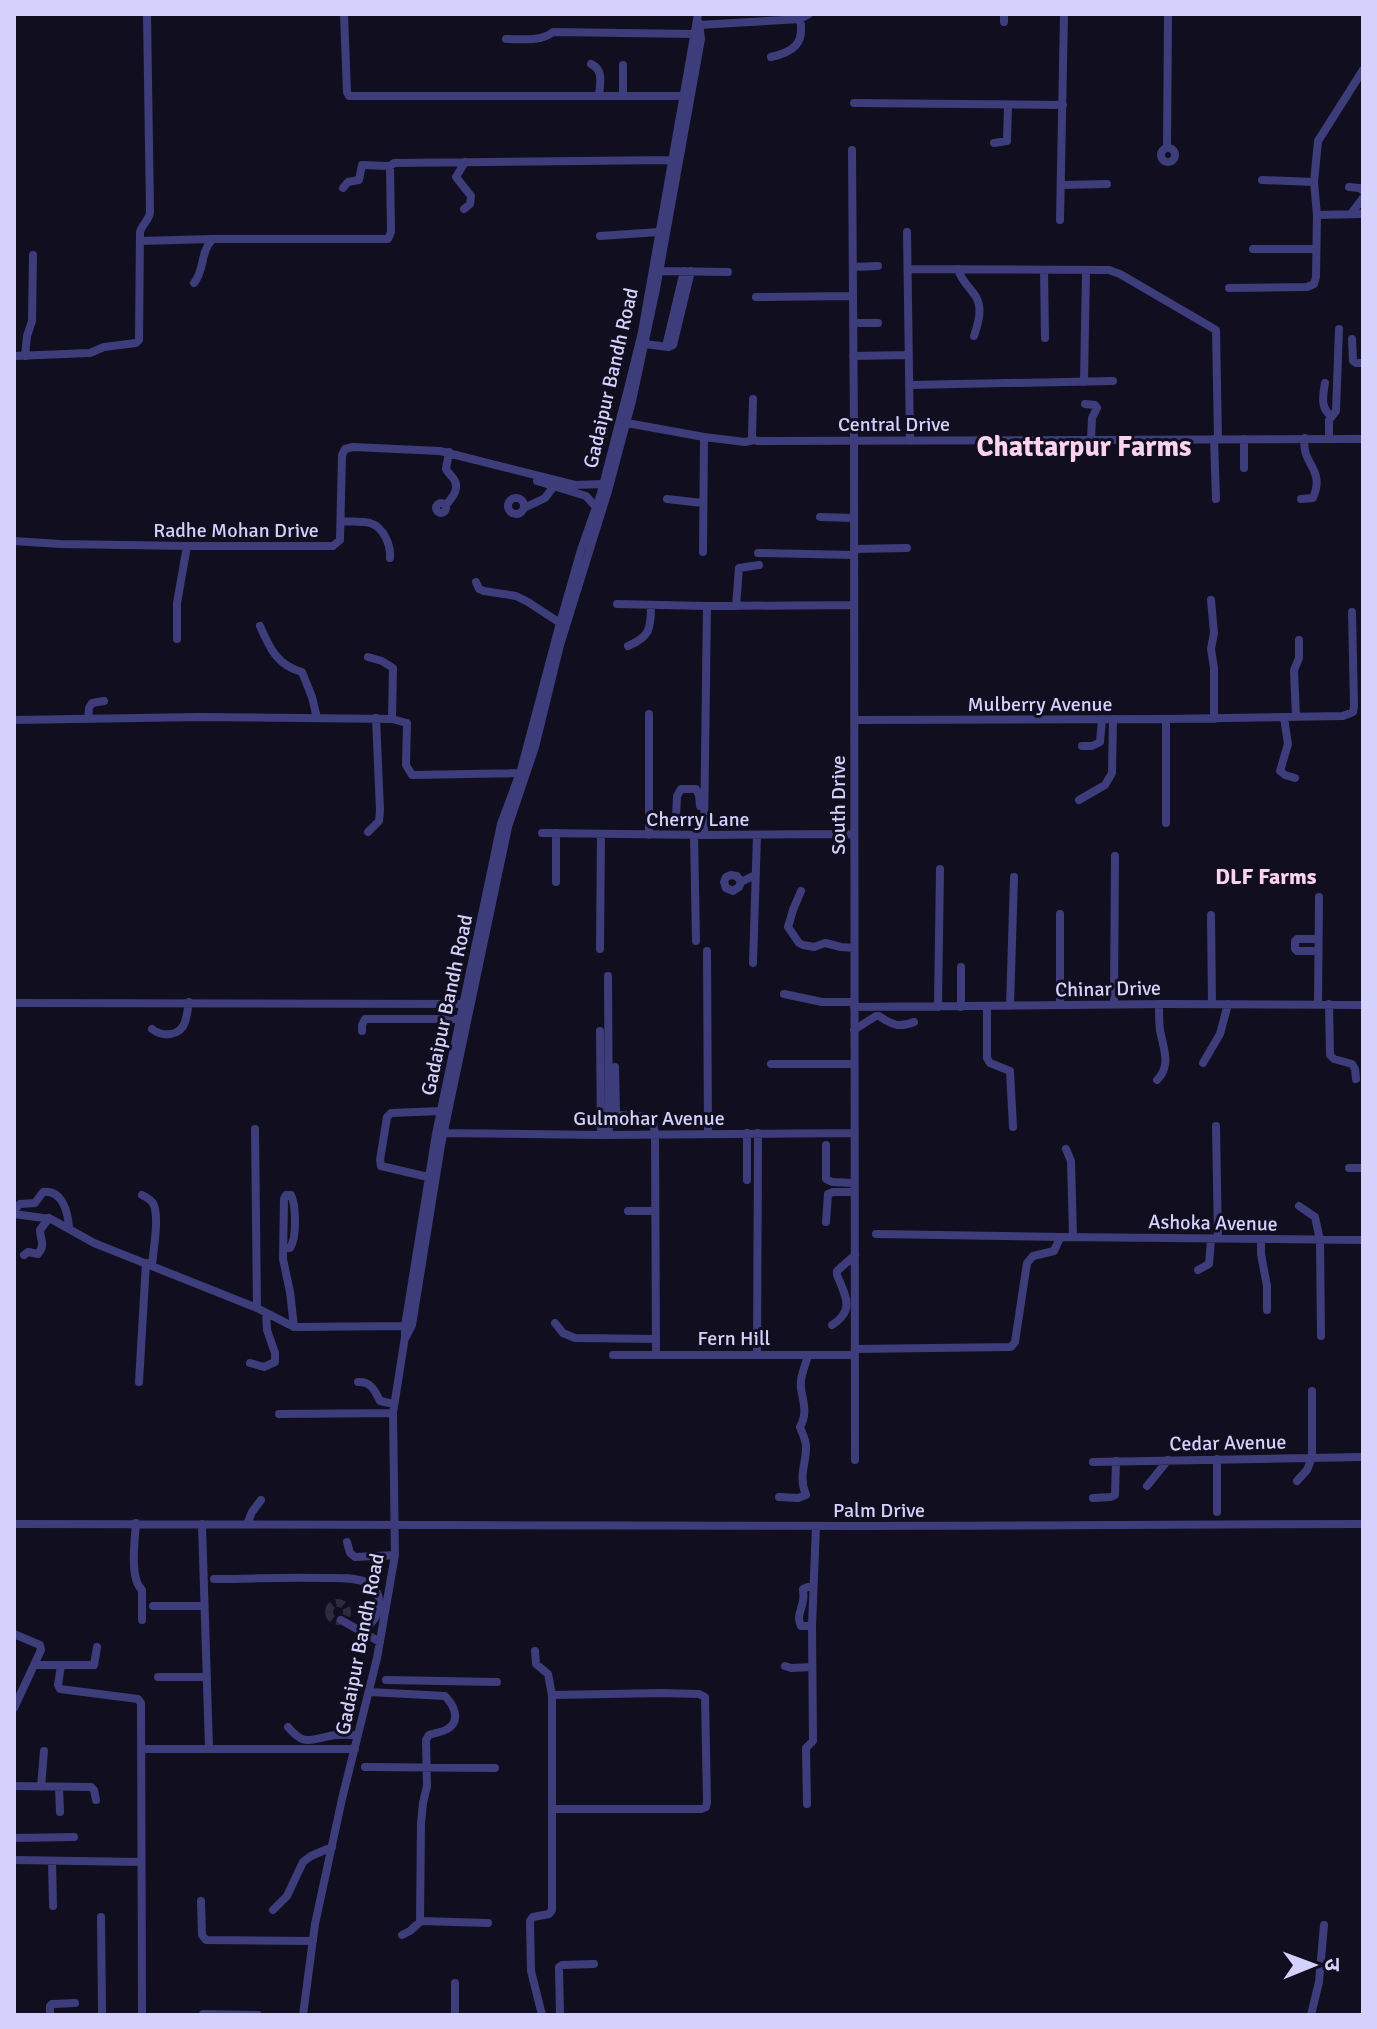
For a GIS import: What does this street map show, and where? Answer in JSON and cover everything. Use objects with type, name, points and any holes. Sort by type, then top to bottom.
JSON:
[{"type":"street","points":[[14,356],[90,353],[99,348],[136,343],[140,336],[141,228],[150,212],[147,14]]},
{"type":"street","points":[[344,14],[349,96],[685,96]]},
{"type":"street","points":[[405,1337],[412,1325],[444,1133],[508,827],[535,747],[560,645],[608,491],[645,344],[701,44],[698,19],[800,19],[809,14]]},
{"type":"street","points":[[1060,220],[1064,14]]},
{"type":"street","points":[[1167,147],[1168,14]]},
{"type":"street","name":"Gadaipur Bandh Road","points":[[303,2015],[313,1941],[380,1642],[395,1555],[394,1408],[428,1177],[441,1111],[501,824],[521,772],[560,623],[604,484],[642,332],[698,19]]},
{"type":"street","points":[[771,57],[788,52],[795,46],[802,32],[800,19]]},
{"type":"street","points":[[506,39],[541,39],[553,32],[695,34]]},
{"type":"street","points":[[591,64],[598,68],[600,75],[599,96]]},
{"type":"street","points":[[623,65],[623,96]]},
{"type":"street","points":[[1229,288],[1312,286],[1316,277],[1314,182],[1318,141],[1363,70]]},
{"type":"street","points":[[854,103],[1063,105]]},
{"type":"street","points":[[994,143],[1007,141],[1008,105]]},
{"type":"street","name":"South Drive","points":[[852,150],[855,1460]]},
{"type":"street","points":[[343,188],[348,182],[359,180],[362,165],[390,166],[398,162],[672,160]]},
{"type":"street","points":[[464,209],[470,204],[471,196],[456,176],[465,162]]},
{"type":"street","points":[[140,241],[388,239],[391,232],[390,166]]},
{"type":"street","points":[[1262,180],[1314,182]]},
{"type":"street","points":[[1061,185],[1107,184]]},
{"type":"street","points":[[1349,187],[1363,191]]},
{"type":"street","points":[[1351,214],[1363,198]]},
{"type":"street","points":[[1317,215],[1363,214]]},
{"type":"street","points":[[600,236],[659,232]]},
{"type":"street","points":[[907,232],[910,441]]},
{"type":"street","points":[[194,283],[200,274],[205,249],[213,239]]},
{"type":"street","points":[[1253,249],[1316,249]]},
{"type":"street","points":[[25,356],[32,321],[33,255]]},
{"type":"street","points":[[853,267],[878,266]]},
{"type":"street","points":[[908,269],[1113,271],[1216,330],[1216,499]]},
{"type":"street","points":[[958,269],[979,308],[974,336]]},
{"type":"street","points":[[1044,270],[1045,338]]},
{"type":"street","points":[[1084,382],[1086,270]]},
{"type":"street","points":[[659,271],[728,272]]},
{"type":"street","points":[[645,344],[672,347],[687,271]]},
{"type":"street","points":[[756,297],[853,296]]},
{"type":"street","points":[[853,323],[878,323]]},
{"type":"street","points":[[1329,438],[1329,420],[1336,409],[1339,329]]},
{"type":"street","points":[[1352,339],[1353,361],[1363,363]]},
{"type":"street","points":[[853,356],[908,355]]},
{"type":"street","points":[[909,385],[1113,381]]},
{"type":"street","points":[[1325,383],[1323,403],[1331,416]]},
{"type":"street","points":[[753,399],[754,440]]},
{"type":"street","points":[[1085,404],[1097,408],[1092,418],[1091,440]]},
{"type":"street","name":"Central Drive","points":[[627,423],[745,442],[1363,439]]},
{"type":"street","points":[[703,552],[704,437]]},
{"type":"street","points":[[1301,499],[1313,498],[1316,494],[1315,469],[1304,451],[1305,438]]},
{"type":"street","points":[[1244,439],[1244,468]]},
{"type":"street","name":"Radhe Mohan Drive","points":[[14,541],[333,546],[340,540],[342,521],[342,455],[345,449],[353,447],[449,452],[575,485],[604,484]]},
{"type":"street","points":[[446,505],[455,495],[456,488],[455,480],[446,469],[449,452]]},
{"type":"street","points":[[515,469],[527,477],[586,496],[596,507]]},
{"type":"street","points":[[524,508],[545,498],[554,486]]},
{"type":"street","points":[[667,499],[702,503]]},
{"type":"street","points":[[820,517],[854,518]]},
{"type":"street","points":[[342,521],[370,523],[377,527],[389,544],[390,558]]},
{"type":"street","points":[[177,639],[177,603],[187,546]]},
{"type":"street","points":[[758,553],[907,548]]},
{"type":"street","points":[[736,606],[737,570],[741,566],[759,565]]},
{"type":"street","points":[[476,582],[479,589],[516,596],[560,623]]},
{"type":"street","points":[[1211,600],[1214,719]]},
{"type":"street","points":[[617,604],[854,605]]},
{"type":"street","points":[[628,646],[648,633],[651,606]]},
{"type":"street","points":[[699,835],[707,606]]},
{"type":"street","name":"Mulberry Avenue","points":[[855,720],[1343,716],[1353,712],[1354,706],[1352,612]]},
{"type":"street","points":[[260,626],[277,658],[289,668],[302,672],[317,718]]},
{"type":"street","points":[[1296,717],[1294,670],[1299,658],[1299,640]]},
{"type":"street","points":[[368,657],[393,668],[392,719]]},
{"type":"street","points":[[88,719],[92,703],[104,701]]},
{"type":"street","points":[[649,714],[649,835]]},
{"type":"street","points":[[368,832],[379,821],[380,810],[376,718]]},
{"type":"street","points":[[1284,718],[1288,744],[1280,771],[1295,778]]},
{"type":"street","points":[[14,720],[392,719],[407,723],[406,765],[412,775],[521,772]]},
{"type":"street","points":[[1082,746],[1100,742],[1102,719]]},
{"type":"street","points":[[1079,800],[1105,785],[1112,773],[1113,719]]},
{"type":"street","points":[[1166,719],[1166,823]]},
{"type":"street","points":[[676,818],[678,792],[686,788],[696,789],[700,803],[696,941]]},
{"type":"street","name":"Cherry Lane","points":[[542,833],[854,834]]},
{"type":"street","points":[[556,833],[556,882]]},
{"type":"street","points":[[600,949],[601,834]]},
{"type":"street","points":[[753,963],[757,835]]},
{"type":"street","points":[[1114,1004],[1115,856]]},
{"type":"street","points":[[938,1007],[940,869]]},
{"type":"street","points":[[741,882],[755,875]]},
{"type":"street","points":[[1010,1006],[1014,877]]},
{"type":"street","points":[[801,891],[788,927],[799,943],[810,947],[825,943],[854,948]]},
{"type":"street","points":[[1318,1004],[1319,897]]},
{"type":"street","points":[[1060,914],[1060,1005]]},
{"type":"street","points":[[1211,915],[1212,1004]]},
{"type":"street","points":[[1318,939],[1297,939],[1294,944],[1297,951],[1318,951]]},
{"type":"street","points":[[707,951],[708,1134]]},
{"type":"street","points":[[961,967],[961,1007]]},
{"type":"street","points":[[605,1135],[608,976]]},
{"type":"street","name":"Chinar Drive","points":[[784,994],[854,1005],[938,1007],[1363,1005]]},
{"type":"street","points":[[152,1029],[164,1035],[179,1030],[185,1021],[189,1002]]},
{"type":"street","points":[[14,1003],[465,1004]]},
{"type":"street","points":[[1157,1080],[1163,1073],[1166,1059],[1160,1034],[1159,1004]]},
{"type":"street","points":[[1203,1063],[1220,1034],[1228,1004]]},
{"type":"street","points":[[1329,1004],[1330,1055],[1352,1064],[1356,1079]]},
{"type":"street","points":[[987,1006],[987,1058],[990,1063],[1010,1071],[1013,1127]]},
{"type":"street","points":[[854,1030],[876,1016],[896,1026],[914,1022]]},
{"type":"street","points":[[362,1031],[365,1019],[461,1019]]},
{"type":"street","points":[[600,1031],[605,1135]]},
{"type":"street","points":[[771,1064],[854,1064]]},
{"type":"street","points":[[615,1067],[616,1112],[624,1116],[649,1117],[655,1134],[656,1354]]},
{"type":"street","points":[[428,1177],[381,1166],[387,1117],[391,1113],[441,1111]]},
{"type":"street","points":[[1198,1270],[1209,1264],[1214,1239],[1216,1126]]},
{"type":"street","points":[[250,1363],[264,1367],[275,1362],[261,1311],[255,1129]]},
{"type":"street","name":"Gulmohar Avenue","points":[[444,1133],[854,1133]]},
{"type":"street","points":[[747,1133],[747,1180]]},
{"type":"street","points":[[757,1354],[758,1133]]},
{"type":"street","points":[[826,1145],[826,1179],[854,1187]]},
{"type":"street","points":[[1066,1149],[1071,1161],[1066,1237]]},
{"type":"street","points":[[1349,1168],[1363,1168]]},
{"type":"street","points":[[826,1222],[828,1194],[854,1187]]},
{"type":"street","points":[[69,1228],[64,1206],[52,1192],[43,1192],[35,1203],[20,1204],[14,1212],[49,1218],[94,1243],[294,1327],[405,1326]]},
{"type":"street","points":[[139,1382],[154,1207],[142,1195]]},
{"type":"street","points":[[284,1248],[290,1248],[294,1240],[294,1201],[291,1195],[286,1195],[284,1199],[284,1248],[284,1266],[294,1327]]},
{"type":"street","points":[[1299,1206],[1315,1217],[1320,1240],[1321,1336]]},
{"type":"street","points":[[628,1211],[655,1211]]},
{"type":"street","points":[[24,1255],[28,1252],[38,1254],[42,1249],[40,1230],[49,1218]]},
{"type":"street","name":"Ashoka Avenue","points":[[876,1234],[1363,1240]]},
{"type":"street","name":"Fern Hill","points":[[613,1355],[808,1355],[1011,1347],[1015,1342],[1027,1263],[1033,1256],[1054,1251],[1066,1237]]},
{"type":"street","points":[[1261,1240],[1267,1310]]},
{"type":"street","points":[[832,1325],[845,1315],[846,1309],[837,1271],[855,1255]]},
{"type":"street","points":[[555,1323],[563,1333],[575,1338],[656,1339]]},
{"type":"street","points":[[779,1497],[798,1498],[806,1495],[801,1480],[806,1445],[800,1427],[805,1411],[801,1388],[808,1355]]},
{"type":"street","points":[[358,1382],[364,1381],[374,1387],[380,1401],[394,1408]]},
{"type":"street","points":[[1297,1481],[1312,1458],[1312,1391]]},
{"type":"street","points":[[279,1414],[394,1408]]},
{"type":"street","name":"Cedar Avenue","points":[[1093,1462],[1363,1457]]},
{"type":"street","points":[[1217,1459],[1217,1512]]},
{"type":"street","points":[[1147,1486],[1168,1460]]},
{"type":"street","points":[[1093,1498],[1115,1495],[1116,1461]]},
{"type":"street","points":[[247,1524],[261,1500]]},
{"type":"street","points":[[136,1523],[134,1558],[136,1584],[142,1590],[142,1620]]},
{"type":"street","name":"Palm Drive","points":[[14,1524],[1363,1524]]},
{"type":"street","points":[[202,1524],[209,1748]]},
{"type":"street","points":[[807,1804],[806,1748],[813,1741],[812,1626],[816,1526]]},
{"type":"street","points":[[347,1542],[350,1553],[355,1557],[395,1555]]},
{"type":"street","points":[[214,1579],[328,1578],[367,1582],[376,1590],[378,1609],[373,1622],[360,1632]]},
{"type":"street","points":[[808,1587],[803,1589],[799,1624],[812,1626]]},
{"type":"street","points":[[153,1606],[204,1606]]},
{"type":"street","points":[[341,1620],[380,1642]]},
{"type":"street","points":[[14,1634],[40,1645],[41,1654],[15,1704]]},
{"type":"street","points":[[35,1665],[94,1665],[97,1647]]},
{"type":"street","points":[[535,1651],[536,1664],[548,1674],[552,1695],[552,1910],[530,1921],[531,1971],[542,2015]]},
{"type":"street","points":[[61,1665],[60,1689],[139,1700],[142,2015]]},
{"type":"street","points":[[785,1666],[812,1667]]},
{"type":"street","points":[[158,1677],[207,1677]]},
{"type":"street","points":[[386,1680],[497,1682]]},
{"type":"street","points":[[402,1935],[420,1921],[421,1823],[427,1786],[426,1744],[429,1735],[450,1728],[454,1722],[454,1707],[445,1696],[445,1681]]},
{"type":"street","points":[[369,1692],[445,1696]]},
{"type":"street","points":[[552,1695],[703,1695],[706,1700],[707,1802],[706,1807],[701,1809],[552,1809]]},
{"type":"street","points":[[288,1727],[304,1740],[358,1735]]},
{"type":"street","points":[[141,1749],[355,1749]]},
{"type":"street","points":[[41,1787],[44,1751]]},
{"type":"street","points":[[365,1767],[495,1768]]},
{"type":"street","points":[[14,1786],[91,1787],[96,1800]]},
{"type":"street","points":[[59,1787],[60,1812]]},
{"type":"street","points":[[14,1838],[74,1837]]},
{"type":"street","points":[[273,1910],[287,1896],[303,1862],[332,1847]]},
{"type":"street","points":[[14,1860],[141,1862]]},
{"type":"street","points":[[52,1861],[53,1906]]},
{"type":"street","points":[[201,1901],[202,1935],[206,1940],[313,1941]]},
{"type":"street","points":[[101,1917],[102,2015]]},
{"type":"street","points":[[420,1921],[488,1923]]},
{"type":"street","points":[[1311,2015],[1321,1968],[1324,1925]]},
{"type":"street","points":[[560,2015],[559,1967],[594,1964]]},
{"type":"street","points":[[455,1983],[455,2015]]},
{"type":"street","points":[[50,2015],[52,2004],[75,2003]]},
{"type":"street","points":[[203,2014],[258,2015]]},
{"type":"tunnel","points":[[334,1603],[342,1603],[347,1612],[345,1619],[334,1621],[329,1616],[329,1608],[334,1603]]},
{"type":"district","name":"Chattarpur Farms","points":[[1084,447]]},
{"type":"district","name":"DLF Farms","points":[[1266,876]]}]
